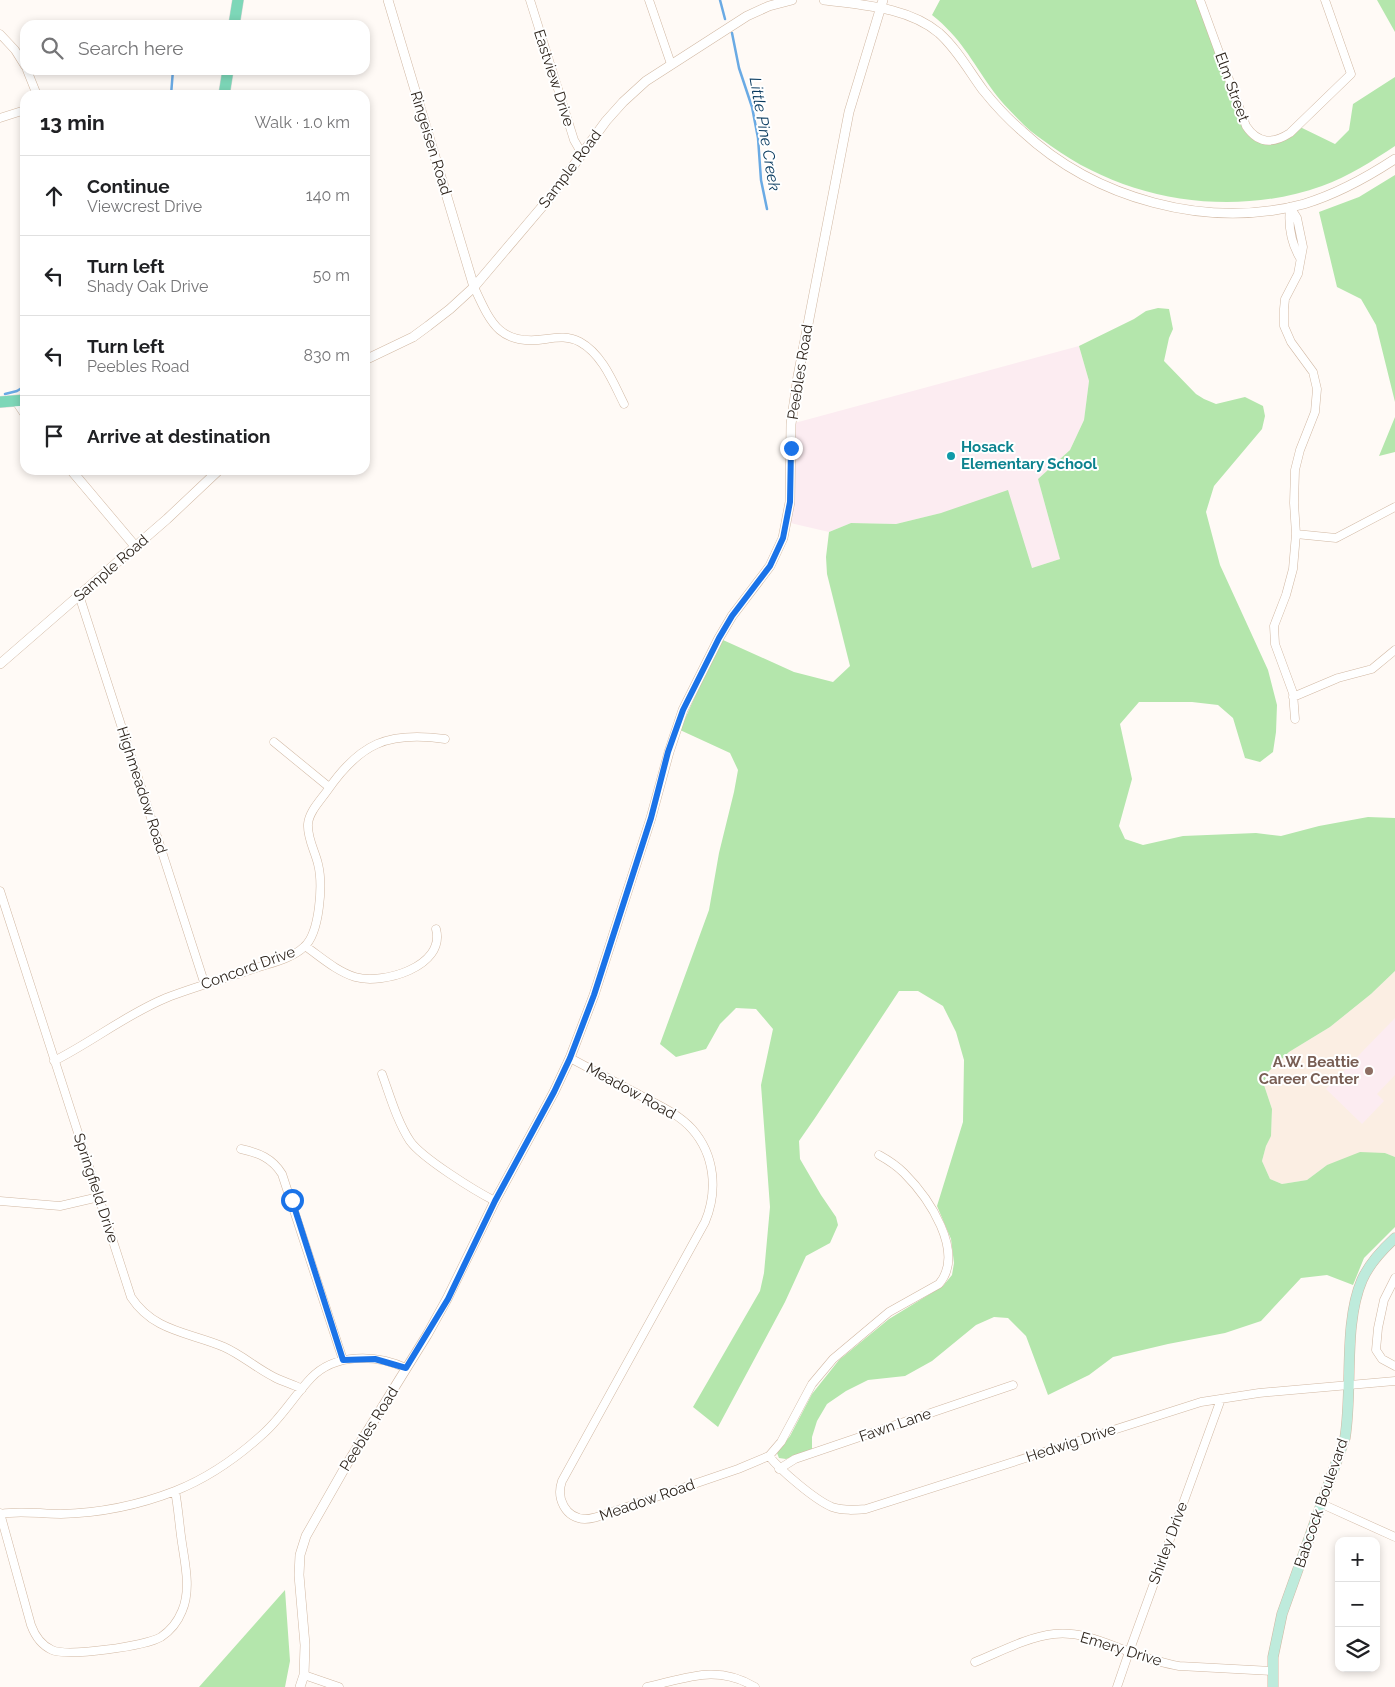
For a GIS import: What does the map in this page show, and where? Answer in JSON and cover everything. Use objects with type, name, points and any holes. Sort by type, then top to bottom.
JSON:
[{"type":"main road","points":[[235,20],[238,0]]},
{"type":"main road","points":[[225,90],[227,75]]},
{"type":"main road","points":[[0,402],[20,401]]},
{"type":"main road","name":"Babcock Boulevard","points":[[1272,1687],[1275,1644],[1282,1614],[1345,1438],[1349,1416],[1353,1320],[1360,1288],[1371,1264],[1395,1238]]},
{"type":"street","name":"Ringeisen Road","points":[[388,0],[474,287]]},
{"type":"street","name":"Eastview Drive","points":[[530,0],[574,140],[582,154]]},
{"type":"street","points":[[649,0],[670,64]]},
{"type":"street","name":"Sample Road","points":[[370,357],[420,332],[440,318],[474,287],[540,210],[606,121],[646,81],[670,64],[758,10],[792,0]]},
{"type":"street","points":[[824,0],[882,4],[938,33],[957,54],[984,91],[1022,132],[1059,160],[1094,180],[1143,200],[1194,212],[1242,213],[1290,207],[1316,200],[1344,189],[1395,158]]},
{"type":"street","name":"Elm Street","points":[[1200,0],[1244,121],[1253,135],[1268,140],[1278,139],[1290,133],[1351,74],[1325,0]]},
{"type":"street","name":"Peebles Road","points":[[300,1687],[304,1675],[304,1637],[299,1575],[303,1546],[311,1526],[448,1299],[495,1201],[554,1092],[570,1058],[594,995],[649,826],[668,752],[683,710],[723,631],[739,606],[770,566],[783,538],[790,502],[792,417],[805,338],[848,112],[882,4]]},
{"type":"street","points":[[0,34],[20,59]]},
{"type":"street","points":[[29,75],[34,90]]},
{"type":"street","points":[[0,118],[20,112]]},
{"type":"street","points":[[1290,207],[1288,220],[1295,249],[1300,258],[1298,274],[1286,299],[1284,326],[1291,342],[1313,372],[1317,389],[1315,412],[1300,450],[1295,470],[1294,503],[1296,534],[1293,569],[1286,595],[1274,626],[1277,653],[1294,697],[1295,719]]},
{"type":"street","points":[[474,287],[491,318],[507,336],[516,340],[526,341],[568,338],[589,348],[602,363],[624,404]]},
{"type":"street","points":[[76,475],[135,546]]},
{"type":"street","name":"Sample Road","points":[[1,660],[189,500],[214,475]]},
{"type":"street","points":[[1296,534],[1336,538],[1395,507]]},
{"type":"street","name":"Highmeadow Road","points":[[79,595],[205,985]]},
{"type":"street","points":[[1294,697],[1338,678],[1372,669],[1395,650]]},
{"type":"street","name":"Concord Drive","points":[[54,1061],[153,1004],[282,960],[305,946],[314,933],[320,878],[308,824],[313,812],[329,787],[342,770],[359,755],[380,742],[390,738],[412,736],[445,739]]},
{"type":"street","points":[[274,742],[329,787]]},
{"type":"street","name":"Springfield Drive","points":[[0,891],[131,1297],[143,1312],[164,1327],[216,1344],[235,1353],[275,1378],[290,1382],[302,1389]]},
{"type":"street","points":[[305,946],[346,974],[365,979],[386,978],[403,974],[428,956],[434,950],[437,942],[436,930]]},
{"type":"street","name":"Meadow Road","points":[[570,1058],[664,1108],[691,1128],[700,1140],[709,1159],[713,1180],[710,1209],[701,1229],[562,1481],[559,1492],[562,1503],[568,1512],[577,1517],[593,1518],[738,1469],[769,1456],[781,1442],[812,1384],[833,1359],[889,1312],[939,1284],[947,1271],[949,1261],[943,1232],[936,1216],[917,1186],[893,1164],[879,1155]]},
{"type":"street","points":[[382,1074],[398,1117],[412,1143],[480,1194],[495,1201]]},
{"type":"street","points":[[241,1149],[264,1156],[282,1174],[343,1360]]},
{"type":"street","points":[[0,1200],[60,1206],[99,1197]]},
{"type":"street","points":[[1395,1278],[1384,1300],[1378,1328],[1376,1350],[1382,1359],[1395,1366]]},
{"type":"street","points":[[175,1491],[187,1588],[185,1604],[179,1618],[168,1631],[155,1640],[141,1644],[81,1652],[57,1652],[45,1646],[36,1637],[31,1625],[0,1513],[58,1514],[95,1512],[134,1504],[175,1491],[215,1470],[247,1447],[280,1417],[312,1377],[330,1364],[343,1360],[375,1359],[406,1368]]},
{"type":"street","name":"Hedwig Drive","points":[[769,1456],[779,1468],[831,1506],[849,1510],[866,1509],[1192,1405],[1259,1393],[1395,1381]]},
{"type":"street","name":"Fawn Lane","points":[[779,1468],[795,1459],[1013,1385]]},
{"type":"street","name":"Shirley Drive","points":[[1117,1687],[1221,1399]]},
{"type":"street","points":[[1322,1504],[1395,1537]]},
{"type":"street","name":"Emery Drive","points":[[975,1662],[1034,1638],[1053,1634],[1069,1634],[1090,1637],[1129,1652],[1178,1666],[1273,1671]]},
{"type":"street","points":[[647,1687],[691,1676],[708,1674],[736,1678],[755,1687]]},
{"type":"street","points":[[304,1675],[338,1687]]},
{"type":"shaded area","points":[[1079,346],[1089,381],[1084,420],[1070,450],[1038,479],[1060,559],[1032,568],[941,513],[896,524],[851,523],[829,532],[786,522],[791,424]]},
{"type":"shaded area","points":[[1395,971],[1395,1157],[1385,1153],[1327,1165],[1307,1180],[1282,1184],[1270,1179],[1262,1161],[1271,1135],[1272,1109],[1264,1085],[1267,1073],[1289,1052],[1330,1027],[1371,994]]},
{"type":"shaded area","name":"A.W. Beattie Career Center","points":[[1395,1018],[1395,1075],[1377,1094],[1384,1101],[1362,1124],[1326,1089]]},
{"type":"green space","points":[[940,0],[1200,0],[1246,126],[1268,140],[1298,126],[1335,144],[1349,130],[1353,104],[1395,77],[1395,146],[1341,178],[1288,196],[1252,201],[1217,202],[1181,199],[1146,191],[1113,180],[1081,165],[1027,128],[995,93],[951,32],[932,15]]},
{"type":"green space","points":[[1377,0],[1395,0],[1395,32]]},
{"type":"green space","points":[[1395,175],[1395,402],[1376,325],[1361,299],[1337,287],[1319,212],[1359,197]]},
{"type":"green space","points":[[1158,308],[1169,309],[1173,329],[1164,361],[1196,394],[1216,404],[1245,397],[1263,406],[1265,416],[1262,429],[1214,486],[1206,512],[1220,565],[1268,670],[1277,705],[1276,732],[1273,752],[1260,762],[1245,758],[1233,718],[1218,705],[1192,702],[1139,702],[1120,724],[1132,779],[1119,826],[1125,839],[1143,845],[1183,836],[1256,833],[1281,836],[1319,826],[1368,817],[1395,818],[1395,971],[1371,994],[1330,1027],[1289,1052],[1267,1073],[1264,1085],[1272,1109],[1271,1136],[1262,1161],[1270,1179],[1282,1184],[1307,1180],[1327,1165],[1360,1152],[1385,1153],[1395,1157],[1395,1227],[1364,1258],[1353,1285],[1327,1275],[1301,1278],[1261,1321],[1225,1333],[1113,1357],[1089,1375],[1048,1395],[1026,1336],[1008,1318],[994,1317],[976,1325],[932,1361],[905,1376],[868,1380],[846,1391],[827,1404],[817,1421],[812,1437],[812,1450],[786,1459],[779,1458],[777,1453],[790,1436],[812,1394],[839,1360],[889,1319],[943,1286],[952,1275],[954,1263],[951,1239],[937,1206],[963,1122],[964,1060],[956,1032],[943,1006],[918,991],[899,991],[799,1141],[800,1159],[836,1217],[838,1225],[830,1243],[806,1256],[785,1302],[718,1427],[693,1407],[760,1291],[764,1273],[770,1207],[761,1085],[773,1029],[756,1009],[736,1008],[720,1024],[706,1049],[676,1057],[660,1044],[709,910],[719,853],[738,770],[730,753],[680,730],[711,661],[723,640],[794,672],[833,682],[850,666],[827,574],[826,557],[829,532],[851,523],[896,524],[941,513],[1008,490],[1032,568],[1060,559],[1038,479],[1070,450],[1084,420],[1089,381],[1079,346],[1134,319],[1146,311]]},
{"type":"green space","points":[[1395,417],[1395,452],[1379,456]]},
{"type":"green space","points":[[285,1590],[290,1661],[285,1687],[199,1687]]},
{"type":"waterway","name":"Little Pine Creek","points":[[720,0],[725,19]]},
{"type":"waterway","name":"Little Pine Creek","points":[[732,33],[739,68],[752,107],[758,138],[761,180],[767,209]]},
{"type":"waterway","points":[[171,90],[173,75]]},
{"type":"waterway","points":[[5,394],[20,389]]},
{"type":"place","name":"Hosack Elementary School","points":[[951,456]]},
{"type":"place","name":"A.W. Beattie Career Center","points":[[1369,1071]]},
{"type":"route","points":[[292,1200],[343,1360],[358,1358],[375,1359],[406,1368],[448,1299],[495,1201],[554,1092],[570,1058],[594,995],[651,818],[668,752],[683,710],[719,638],[732,616],[770,566],[783,538],[790,502],[791,448]]}]
